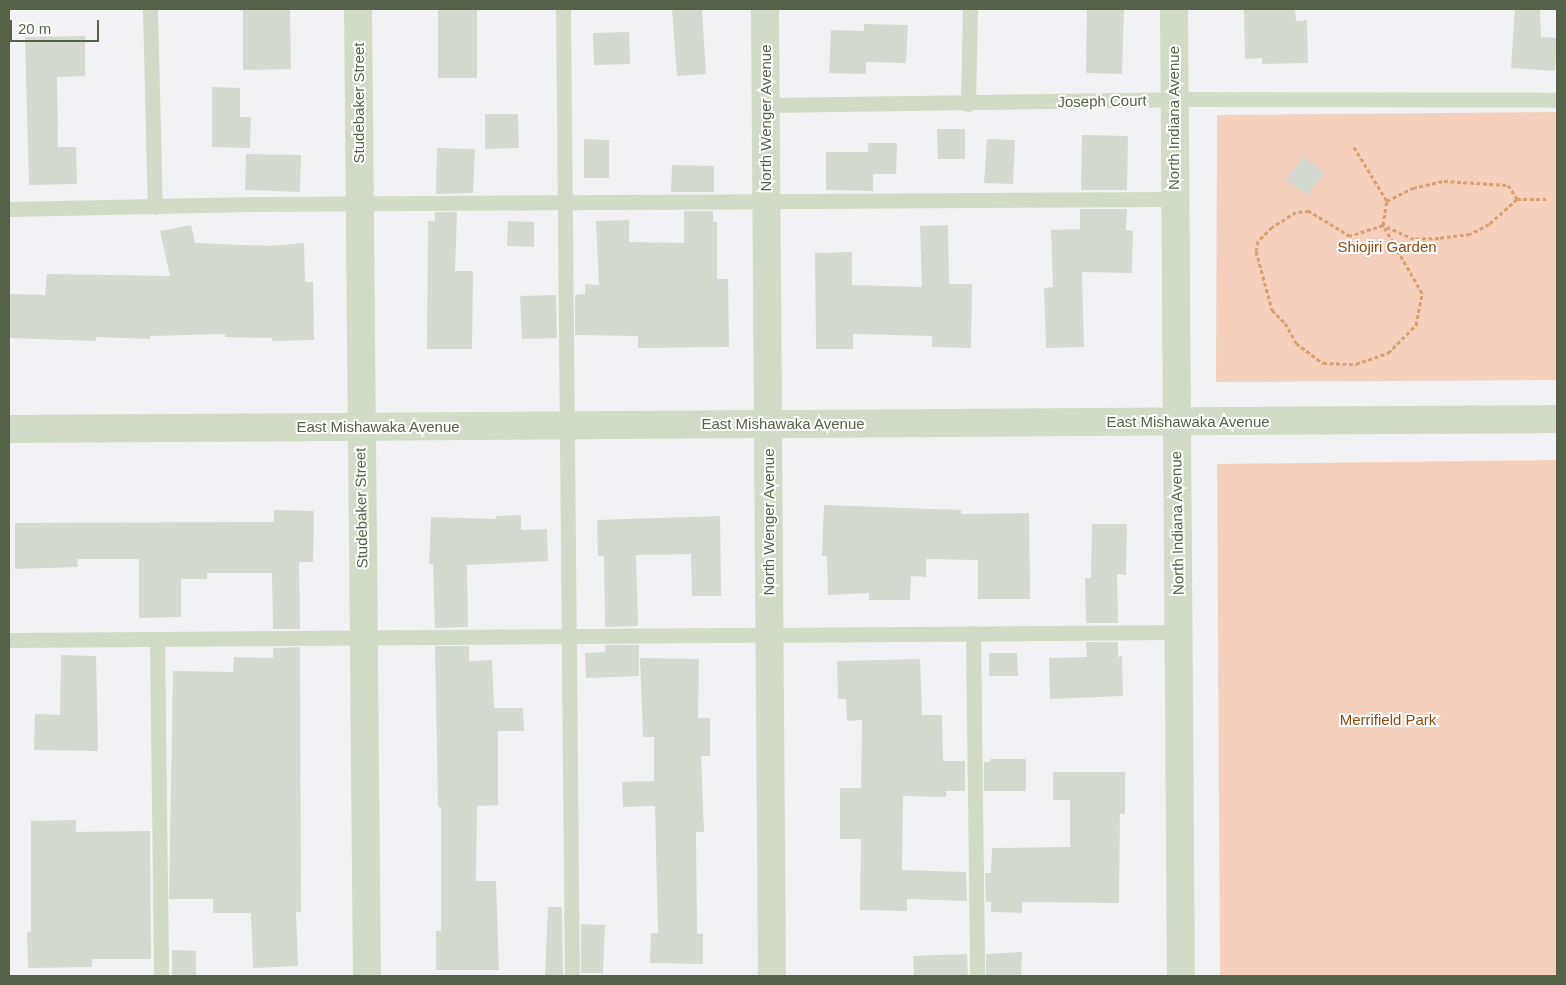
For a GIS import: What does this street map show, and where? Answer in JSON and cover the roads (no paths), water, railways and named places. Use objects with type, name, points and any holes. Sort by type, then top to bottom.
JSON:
[{"type":"street","name":"Studebaker Street","points":[[358,9],[360,427],[367,976]]},
{"type":"street","name":"North Wenger Avenue","points":[[765,9],[772,976]]},
{"type":"street","name":"North Indiana Avenue","points":[[1174,9],[1181,976]]},
{"type":"street","name":"East Mishawaka Avenue","points":[[9,429],[1557,419]]},
{"type":"lane","points":[[150,9],[154,207]]},
{"type":"lane","points":[[564,9],[572,976]]},
{"type":"lane","points":[[968,104],[970,9]]},
{"type":"lane","name":"Joseph Court","points":[[766,105],[968,104],[1174,99],[1557,100]]},
{"type":"lane","points":[[9,209],[360,204],[1174,200]]},
{"type":"lane","points":[[9,640],[1178,632]]},
{"type":"lane","points":[[973,633],[976,976]]},
{"type":"lane","points":[[158,639],[161,976]]},
{"type":"park label","name":"Shiojiri Garden","points":[[1387,247]]},
{"type":"park label","name":"Merrifield Park","points":[[1388,720]]}]
